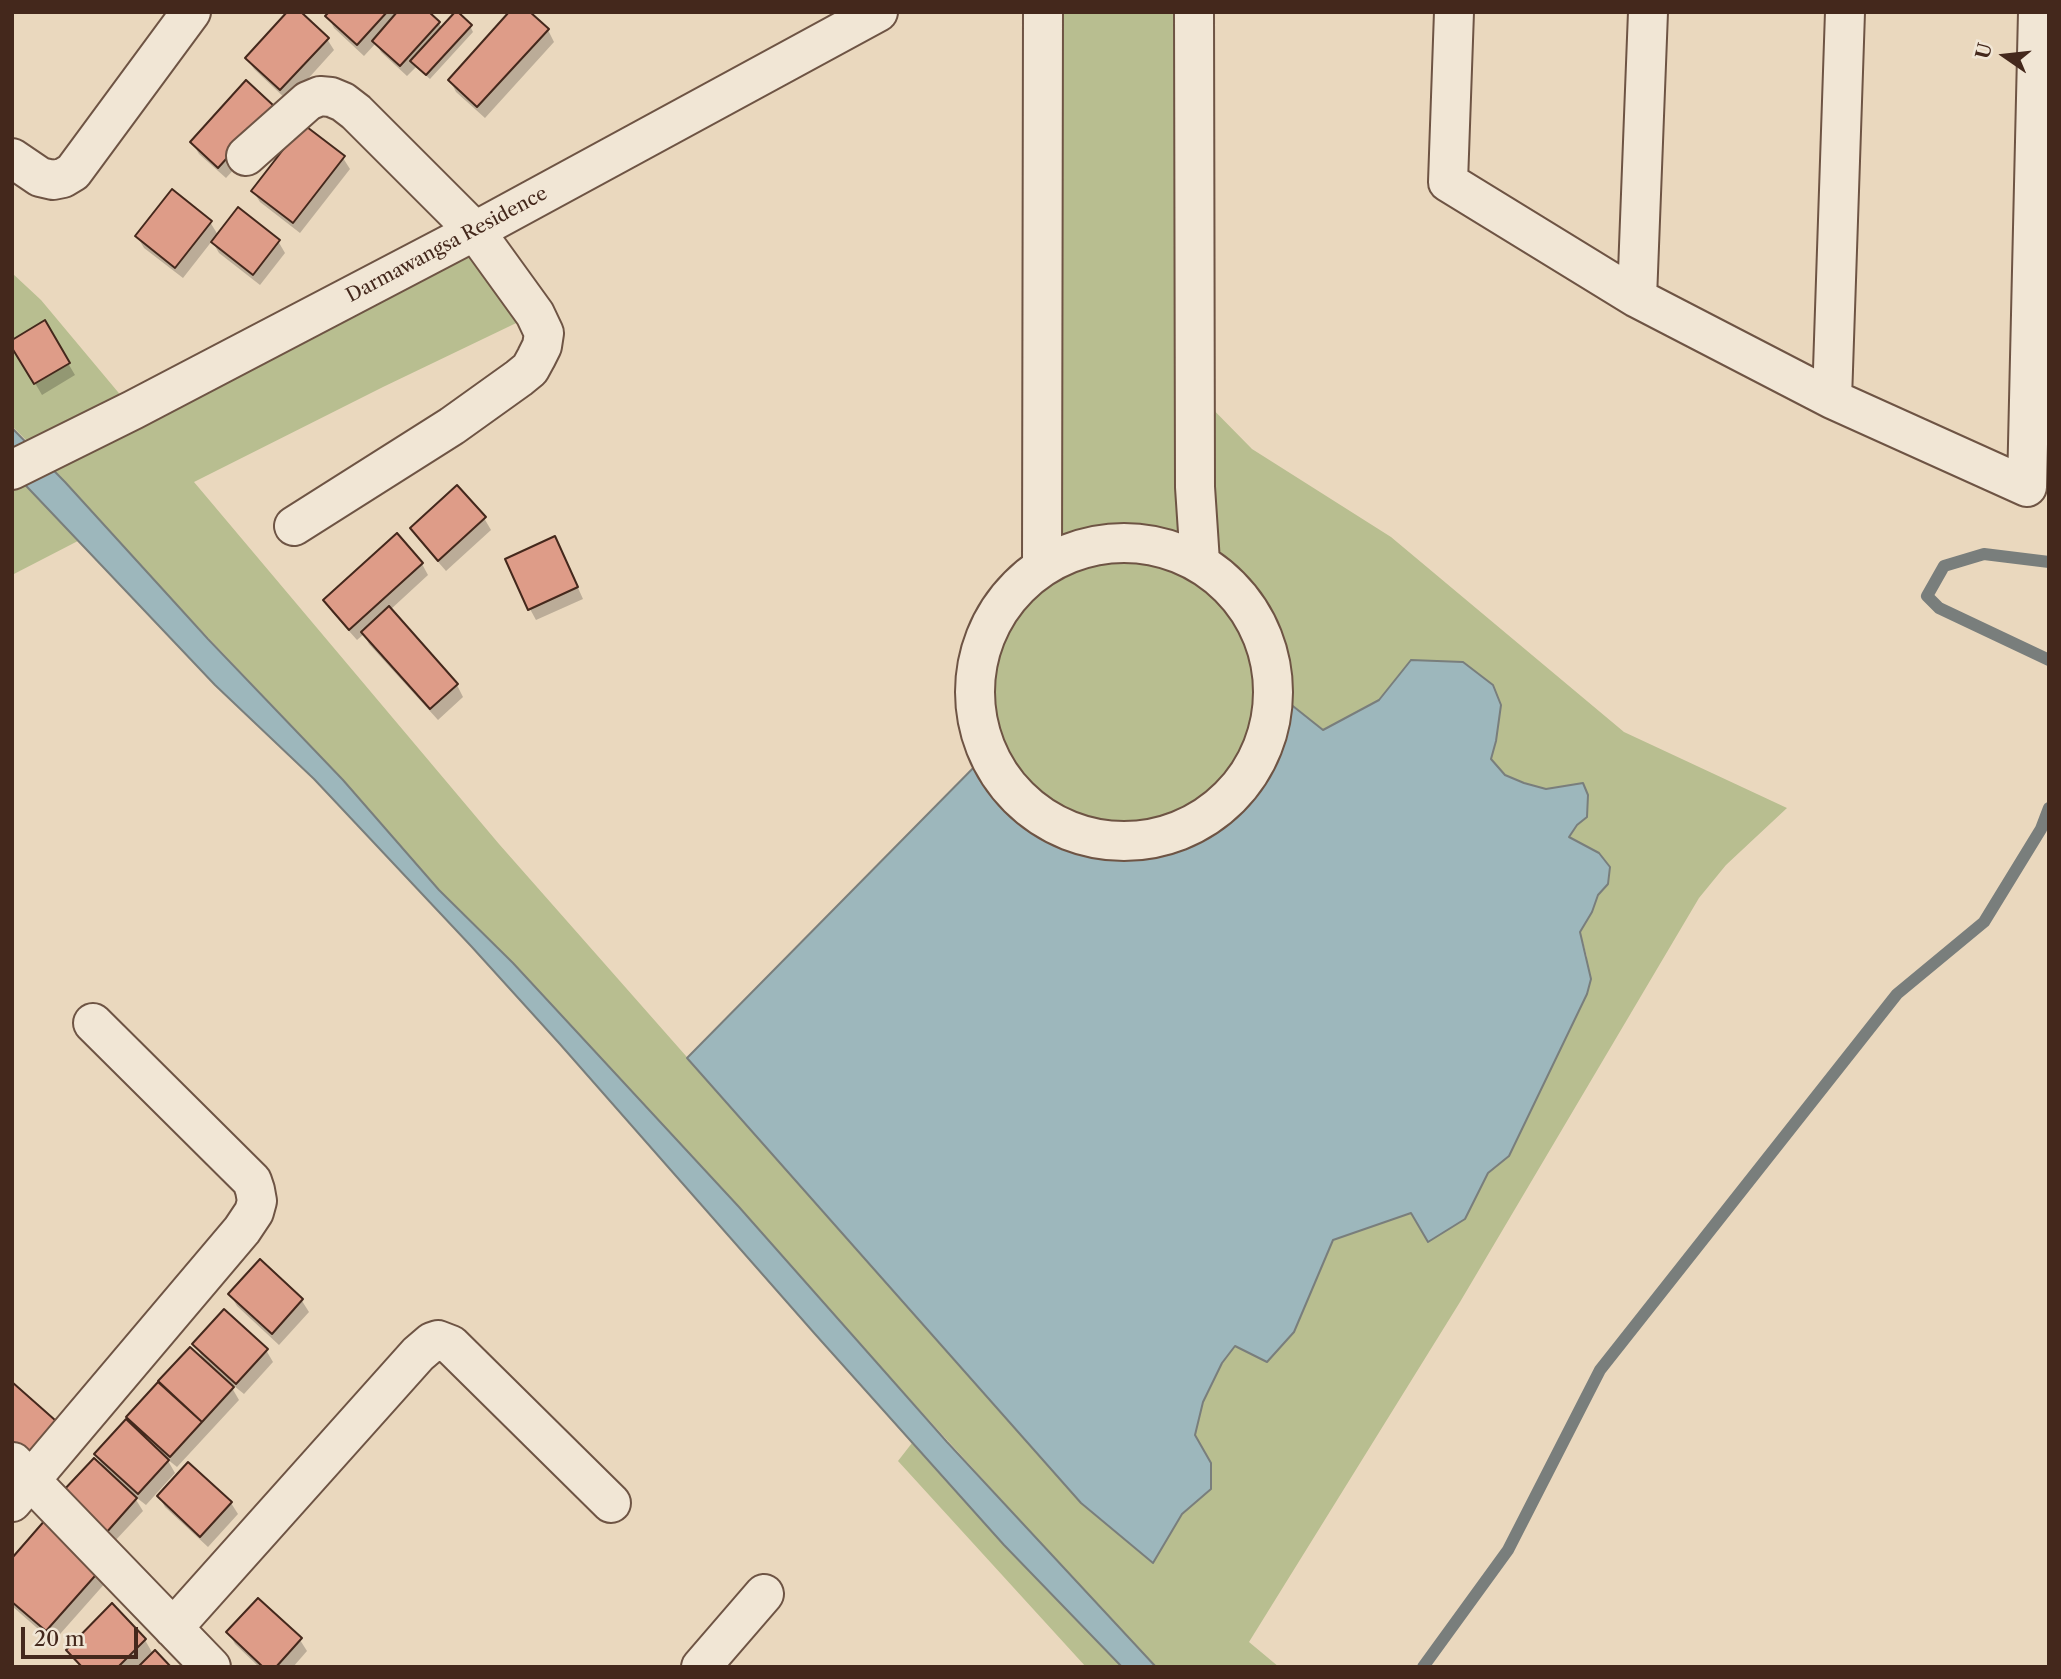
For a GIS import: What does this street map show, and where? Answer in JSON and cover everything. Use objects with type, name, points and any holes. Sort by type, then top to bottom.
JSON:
[{"type":"street","points":[[12,158],[40,177],[53,180],[73,172],[191,12]]},
{"type":"street","name":"Darmawangsa Residence","points":[[12,470],[133,410],[475,231],[814,29],[878,12]]},
{"type":"street","points":[[1042,12],[1042,567]]},
{"type":"street","points":[[1194,12],[1195,474],[1200,562]]},
{"type":"street","points":[[1454,12],[1448,182],[1637,298],[1832,399],[2038,490],[2038,12]]},
{"type":"street","points":[[1637,298],[1648,12]]},
{"type":"street","points":[[1832,399],[1845,12]]},
{"type":"street","points":[[246,156],[308,100],[320,96],[343,102],[475,231],[544,333],[542,346],[530,369],[452,426],[294,526]]},
{"type":"street","points":[[1117,542],[1146,543],[1174,550],[1200,562],[1225,581],[1247,605],[1262,633],[1270,658],[1274,691],[1271,722],[1261,751],[1243,783],[1217,810],[1186,828],[1151,840],[1121,842],[1091,839],[1056,825],[1024,803],[1003,780],[988,753],[978,724],[975,694],[978,665],[986,637],[998,611],[1016,589],[1042,567],[1061,556],[1088,546],[1117,542]]},
{"type":"street","points":[[93,1023],[252,1181],[257,1201],[254,1212],[242,1230],[18,1481],[211,1667]]},
{"type":"street","points":[[173,1628],[418,1354],[438,1340],[451,1345],[611,1503]]},
{"type":"street","points":[[701,1667],[764,1594]]},
{"type":"green space","points":[[1043,12],[1194,12],[1195,391],[1252,449],[1391,537],[1624,732],[1787,808],[1726,865],[1699,898],[1460,1302],[1249,1642],[1279,1667],[1156,1667],[513,963],[439,890],[343,780],[105,527],[12,575],[12,470],[41,455],[12,426],[12,273],[41,300],[133,410],[469,234],[535,314],[194,482],[499,844],[1000,1412],[1081,1503],[1153,1563],[1182,1514],[1211,1489],[1211,1463],[1195,1435],[1203,1402],[1221,1363],[1235,1346],[1294,1332],[1333,1240],[1411,1213],[1428,1242],[1465,1219],[1488,1173],[1509,1156],[1587,957],[1580,932],[1598,895],[1608,883],[1583,844],[1569,837],[1587,817],[1583,783],[1546,789],[1505,775],[1491,759],[1496,741],[1411,661],[1379,700],[1323,730],[1274,691],[1271,721],[1261,751],[1243,783],[1217,810],[1186,828],[1151,840],[1121,842],[1091,839],[1056,825],[1024,803],[1003,780],[988,753],[978,724],[975,694],[978,665],[986,637],[998,612],[1016,589],[1042,567]]},
{"type":"green space","points":[[912,1443],[1004,1545],[1122,1667],[1086,1667],[898,1461]]},
{"type":"water","points":[[12,428],[343,780],[439,890],[513,963],[739,1207],[947,1442],[1156,1667],[1122,1667],[1004,1545],[471,946],[314,779],[215,685],[12,471]]},
{"type":"water","points":[[1411,660],[1463,662],[1493,685],[1501,705],[1491,759],[1505,775],[1546,789],[1583,783],[1588,795],[1587,817],[1569,837],[1599,853],[1610,867],[1608,884],[1598,895],[1580,932],[1591,979],[1587,994],[1509,1156],[1488,1173],[1465,1219],[1428,1242],[1411,1213],[1333,1240],[1294,1332],[1267,1362],[1235,1346],[1222,1363],[1203,1402],[1195,1435],[1211,1463],[1211,1489],[1182,1514],[1153,1563],[1081,1503],[687,1058],[988,753],[1003,780],[1024,803],[1056,825],[1091,839],[1121,842],[1151,840],[1186,828],[1217,810],[1243,783],[1261,751],[1271,721],[1274,691],[1323,730],[1379,700]]},
{"type":"building","points":[[287,12],[301,12],[329,38],[280,90],[245,58]]},
{"type":"building","points":[[329,12],[387,12],[357,45],[325,16]]},
{"type":"building","points":[[397,12],[429,12],[440,22],[400,66],[372,41]]},
{"type":"building","points":[[455,12],[472,25],[426,75],[410,61]]},
{"type":"building","points":[[509,12],[530,12],[549,29],[477,107],[448,80]]},
{"type":"building","points":[[246,80],[274,106],[218,168],[190,142]]},
{"type":"building","points":[[303,124],[345,156],[293,223],[251,191]]},
{"type":"building","points":[[172,189],[212,221],[175,268],[135,236]]},
{"type":"building","points":[[238,207],[280,240],[253,275],[211,242]]},
{"type":"building","points":[[45,320],[70,363],[34,384],[12,348],[12,340]]},
{"type":"building","points":[[457,485],[486,517],[438,561],[410,528]]},
{"type":"building","points":[[397,533],[423,563],[349,630],[323,600]]},
{"type":"building","points":[[555,536],[578,587],[528,610],[505,559]]},
{"type":"building","points":[[389,606],[458,684],[430,709],[361,632]]},
{"type":"building","points":[[260,1259],[303,1299],[272,1334],[228,1294]]},
{"type":"building","points":[[224,1309],[268,1349],[236,1384],[192,1344]]},
{"type":"building","points":[[190,1347],[234,1387],[202,1422],[158,1381]]},
{"type":"building","points":[[12,1382],[64,1428],[34,1460],[12,1441]]},
{"type":"building","points":[[158,1382],[202,1422],[170,1457],[126,1417]]},
{"type":"building","points":[[126,1419],[169,1460],[138,1494],[94,1454]]},
{"type":"building","points":[[94,1458],[137,1498],[106,1533],[62,1492]]},
{"type":"building","points":[[188,1462],[232,1502],[200,1537],[157,1496]]},
{"type":"building","points":[[46,1519],[102,1568],[46,1631],[12,1602],[12,1558]]},
{"type":"building","points":[[258,1598],[302,1638],[276,1667],[263,1667],[226,1632]]},
{"type":"building","points":[[112,1603],[146,1639],[118,1667],[82,1667],[66,1650]]},
{"type":"building","points":[[155,1650],[171,1667],[138,1667]]},
{"type":"waterway","points":[[2049,562],[1984,554],[1944,566],[1927,596],[1939,608],[2049,660]]},
{"type":"waterway","points":[[1423,1667],[1508,1550],[1600,1370],[1897,994],[1984,922],[2041,829],[2049,808]]}]
